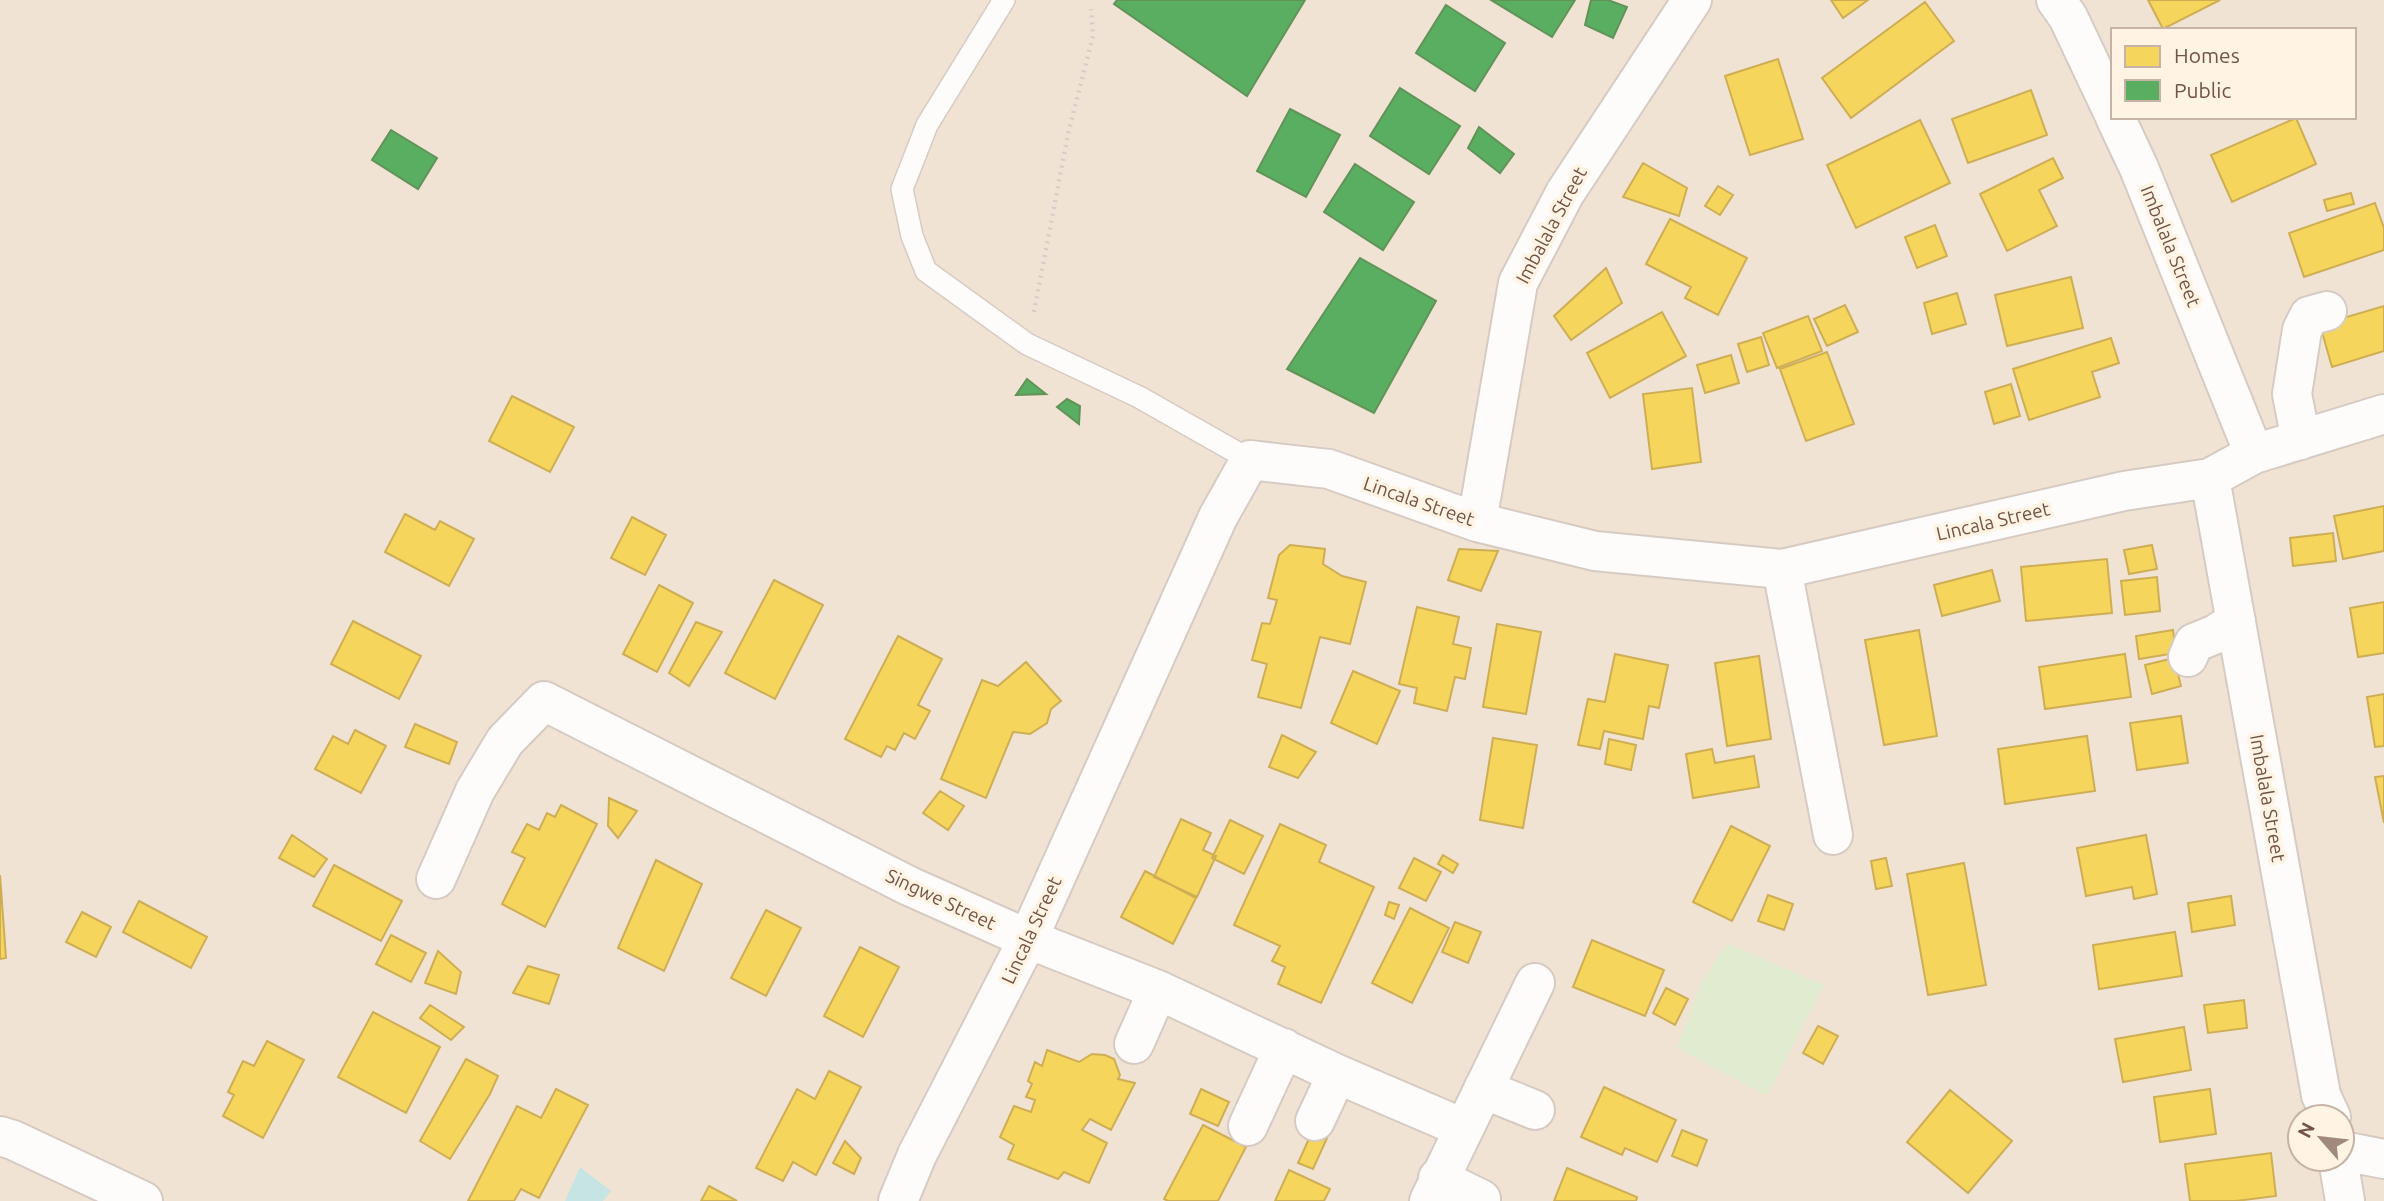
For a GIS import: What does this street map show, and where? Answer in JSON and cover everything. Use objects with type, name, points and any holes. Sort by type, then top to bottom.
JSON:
[{"type":"street","name":"Imbalala Street","points":[[1477,522],[1518,283],[1565,192],[1692,0]]},
{"type":"street","points":[[2056,0],[2068,17],[2111,108]]},
{"type":"street","name":"Imbalala Street","points":[[2116,119],[2144,181],[2255,454]]},
{"type":"street","points":[[2301,440],[2292,394],[2302,330],[2309,316],[2327,311]]},
{"type":"street","name":"Lincala Street","points":[[898,1201],[917,1155],[1028,939],[1218,517],[1250,460],[1329,469],[1477,522],[1595,551],[1782,569],[2124,491],[2210,478],[2255,454],[2384,414]]},
{"type":"street","name":"Imbalala Street","points":[[2210,478],[2321,1095],[2325,1103]]},
{"type":"street","points":[[1782,569],[1833,835]]},
{"type":"street","points":[[2188,657],[2194,643],[2216,634],[2236,621]]},
{"type":"street","name":"Singwe Street","points":[[436,879],[475,791],[505,741],[544,701],[909,886],[1028,939],[1158,990],[1337,1074],[1463,1128]]},
{"type":"street","points":[[1481,1199],[1434,1190],[1535,983]]},
{"type":"street","points":[[1133,1044],[1158,990]]},
{"type":"street","points":[[1248,1126],[1284,1048]]},
{"type":"street","points":[[1315,1121],[1337,1074]]},
{"type":"street","points":[[1483,1089],[1535,1110]]},
{"type":"street","points":[[0,1136],[144,1201]]},
{"type":"street","points":[[2346,1201],[2340,1171],[2365,1150]]},
{"type":"lane","points":[[1004,0],[927,125],[902,189],[912,236],[926,271],[1027,344],[1139,397],[1250,460]]},
{"type":"path","points":[[1027,344],[1068,134],[1093,37],[1091,9]]},
{"type":"shaded area","points":[[0,0],[2384,0],[2384,1201],[0,1201]]},
{"type":"green space","points":[[1727,943],[1824,985],[1767,1096],[1677,1048],[1701,983]]},
{"type":"water","points":[[580,1167],[611,1191],[603,1201],[565,1201]]},
{"type":"building: Homes","points":[[1831,0],[1868,0],[1843,18]]},
{"type":"building: Homes","points":[[2148,0],[2220,0],[2165,28],[2162,28]]},
{"type":"building: Homes","points":[[1925,2],[1954,41],[1851,118],[1822,78]]},
{"type":"building: Homes","points":[[1778,59],[1803,139],[1750,155],[1725,76]]},
{"type":"building: Homes","points":[[2031,90],[2047,135],[1968,163],[1952,119]]},
{"type":"building: Homes","points":[[2296,119],[2316,164],[2232,202],[2211,155]]},
{"type":"building: Homes","points":[[1920,120],[1950,183],[1856,228],[1827,165]]},
{"type":"building: Homes","points":[[2053,158],[2063,178],[2039,190],[2057,226],[2007,251],[1980,194]]},
{"type":"building: Homes","points":[[1643,163],[1687,188],[1679,216],[1623,197]]},
{"type":"building: Homes","points":[[1718,186],[1733,195],[1720,215],[1705,206]]},
{"type":"building: Homes","points":[[2351,193],[2354,204],[2327,211],[2324,200]]},
{"type":"building: Homes","points":[[2375,203],[2384,228],[2384,250],[2304,277],[2289,233]]},
{"type":"building: Homes","points":[[1670,219],[1747,258],[1718,315],[1685,298],[1691,287],[1646,264]]},
{"type":"building: Homes","points":[[1935,225],[1947,256],[1917,268],[1905,237]]},
{"type":"building: Homes","points":[[1606,268],[1622,303],[1571,340],[1554,316]]},
{"type":"building: Homes","points":[[2071,277],[2083,328],[2007,346],[1995,295]]},
{"type":"building: Homes","points":[[1957,293],[1966,324],[1932,334],[1924,303]]},
{"type":"building: Homes","points":[[1845,305],[1858,332],[1827,346],[1814,319]]},
{"type":"building: Homes","points":[[2384,306],[2384,351],[2332,367],[2320,325]]},
{"type":"building: Homes","points":[[1662,312],[1686,356],[1610,398],[1587,353]]},
{"type":"building: Homes","points":[[1808,316],[1822,351],[1777,368],[1763,333]]},
{"type":"building: Homes","points":[[1761,337],[1769,365],[1747,372],[1738,344]]},
{"type":"building: Homes","points":[[2111,338],[2119,363],[2092,372],[2100,397],[2029,420],[2013,369]]},
{"type":"building: Homes","points":[[1827,352],[1854,424],[1806,441],[1780,369]]},
{"type":"building: Homes","points":[[1731,355],[1739,383],[1705,393],[1697,365]]},
{"type":"building: Homes","points":[[2011,384],[2020,416],[1994,424],[1985,392]]},
{"type":"building: Homes","points":[[1692,388],[1701,462],[1652,469],[1643,394]]},
{"type":"building: Homes","points":[[512,396],[574,427],[550,472],[489,441]]},
{"type":"building: Homes","points":[[2384,506],[2384,551],[2343,559],[2334,516]]},
{"type":"building: Homes","points":[[405,514],[435,530],[440,521],[474,539],[449,586],[385,552]]},
{"type":"building: Homes","points":[[632,517],[666,535],[645,575],[611,558]]},
{"type":"building: Homes","points":[[2333,533],[2336,561],[2293,566],[2290,538]]},
{"type":"building: Homes","points":[[1290,545],[1325,549],[1323,564],[1342,576],[1366,582],[1350,644],[1320,637],[1301,708],[1258,697],[1267,664],[1252,660],[1262,623],[1270,624],[1277,600],[1268,598],[1279,555]]},
{"type":"building: Homes","points":[[2152,545],[2157,569],[2129,574],[2124,550]]},
{"type":"building: Homes","points":[[1459,549],[1498,551],[1481,591],[1448,580]]},
{"type":"building: Homes","points":[[2107,559],[2112,613],[2026,621],[2021,567]]},
{"type":"building: Homes","points":[[1992,570],[2000,601],[1942,616],[1934,585]]},
{"type":"building: Homes","points":[[2157,577],[2160,611],[2125,615],[2121,581]]},
{"type":"building: Homes","points":[[774,580],[823,605],[775,699],[725,673]]},
{"type":"building: Homes","points":[[659,585],[693,603],[657,672],[623,654]]},
{"type":"building: Homes","points":[[2384,602],[2384,653],[2358,657],[2350,608]]},
{"type":"building: Homes","points":[[1417,607],[1459,617],[1453,644],[1471,648],[1465,679],[1455,677],[1447,711],[1414,703],[1417,688],[1399,684]]},
{"type":"building: Homes","points":[[353,621],[421,656],[399,699],[331,664]]},
{"type":"building: Homes","points":[[696,622],[722,632],[689,686],[669,673]]},
{"type":"building: Homes","points":[[1497,624],[1541,632],[1526,714],[1483,707]]},
{"type":"building: Homes","points":[[1919,630],[1937,736],[1884,745],[1865,640]]},
{"type":"building: Homes","points":[[2173,630],[2176,653],[2139,659],[2136,636]]},
{"type":"building: Homes","points":[[898,636],[942,659],[918,705],[930,711],[915,739],[904,733],[895,750],[887,746],[881,757],[845,739]]},
{"type":"building: Homes","points":[[1615,654],[1668,665],[1659,708],[1649,706],[1643,739],[1604,731],[1600,749],[1578,745],[1588,699],[1605,702]]},
{"type":"building: Homes","points":[[2125,654],[2131,697],[2045,709],[2039,667]]},
{"type":"building: Homes","points":[[1759,656],[1771,739],[1727,746],[1715,663]]},
{"type":"building: Homes","points":[[2174,658],[2181,686],[2152,694],[2145,665]]},
{"type":"building: Homes","points":[[1026,662],[1061,701],[1051,709],[1047,723],[1030,734],[1013,732],[986,798],[941,779],[982,680],[998,686]]},
{"type":"building: Homes","points":[[1353,671],[1400,691],[1377,744],[1331,723]]},
{"type":"building: Homes","points":[[2384,694],[2384,746],[2375,747],[2367,697]]},
{"type":"building: Homes","points":[[2181,716],[2188,763],[2137,770],[2130,723]]},
{"type":"building: Homes","points":[[415,724],[457,742],[449,764],[405,747]]},
{"type":"building: Homes","points":[[355,730],[386,746],[361,793],[315,769],[333,736],[348,744]]},
{"type":"building: Homes","points":[[1282,735],[1316,752],[1298,778],[1269,767]]},
{"type":"building: Homes","points":[[2087,736],[2095,791],[2005,804],[1998,749]]},
{"type":"building: Homes","points":[[1493,738],[1537,745],[1523,828],[1480,820]]},
{"type":"building: Homes","points":[[1609,739],[1636,745],[1631,770],[1605,764]]},
{"type":"building: Homes","points":[[1712,749],[1715,763],[1754,756],[1759,787],[1693,798],[1686,754]]},
{"type":"building: Homes","points":[[2384,776],[2384,823],[2375,777]]},
{"type":"building: Homes","points":[[940,791],[964,806],[948,830],[923,813]]},
{"type":"building: Homes","points":[[609,798],[637,811],[618,838],[608,826]]},
{"type":"building: Homes","points":[[561,805],[597,824],[545,927],[502,904],[525,858],[512,852],[527,824],[539,830],[547,813],[555,817]]},
{"type":"building: Homes","points":[[1181,819],[1211,833],[1203,850],[1216,856],[1197,897],[1154,877]]},
{"type":"building: Homes","points":[[1230,820],[1263,836],[1244,874],[1212,858]]},
{"type":"building: Homes","points":[[1280,824],[1326,845],[1319,862],[1374,887],[1321,1003],[1278,984],[1285,967],[1272,961],[1280,946],[1234,925]]},
{"type":"building: Homes","points":[[1731,826],[1770,846],[1732,921],[1693,902]]},
{"type":"building: Homes","points":[[292,835],[327,859],[314,877],[279,858]]},
{"type":"building: Homes","points":[[2146,835],[2157,894],[2134,899],[2132,887],[2086,896],[2077,848]]},
{"type":"building: Homes","points":[[1443,855],[1458,864],[1453,873],[1438,864]]},
{"type":"building: Homes","points":[[1414,858],[1441,872],[1426,901],[1399,888]]},
{"type":"building: Homes","points":[[1886,858],[1892,886],[1876,889],[1871,861]]},
{"type":"building: Homes","points":[[656,860],[702,884],[664,971],[618,948]]},
{"type":"building: Homes","points":[[1964,863],[1986,985],[1928,995],[1907,874]]},
{"type":"building: Homes","points":[[334,865],[402,901],[381,941],[313,906]]},
{"type":"building: Homes","points":[[1145,871],[1196,898],[1173,944],[1121,917]]},
{"type":"building: Homes","points":[[0,875],[6,958],[0,959]]},
{"type":"building: Homes","points":[[1768,895],[1793,904],[1784,930],[1758,921]]},
{"type":"building: Homes","points":[[2231,896],[2235,925],[2192,932],[2188,903]]},
{"type":"building: Homes","points":[[139,901],[207,937],[191,968],[123,932]]},
{"type":"building: Homes","points":[[1389,902],[1399,905],[1394,919],[1385,915]]},
{"type":"building: Homes","points":[[1410,908],[1449,928],[1412,1003],[1372,983]]},
{"type":"building: Homes","points":[[766,910],[801,928],[766,996],[731,978]]},
{"type":"building: Homes","points":[[82,912],[111,927],[96,957],[66,942]]},
{"type":"building: Homes","points":[[1455,922],[1481,932],[1468,963],[1442,952]]},
{"type":"building: Homes","points":[[2175,932],[2182,976],[2099,989],[2093,945]]},
{"type":"building: Homes","points":[[391,935],[426,953],[411,982],[376,964]]},
{"type":"building: Homes","points":[[1592,940],[1664,970],[1645,1016],[1573,987]]},
{"type":"building: Homes","points":[[860,947],[899,967],[863,1037],[824,1016]]},
{"type":"building: Homes","points":[[438,951],[461,972],[456,994],[425,983]]},
{"type":"building: Homes","points":[[528,966],[559,975],[549,1004],[513,993]]},
{"type":"building: Homes","points":[[1666,988],[1688,999],[1675,1025],[1653,1013]]},
{"type":"building: Homes","points":[[2244,1000],[2247,1028],[2208,1033],[2204,1005]]},
{"type":"building: Homes","points":[[430,1005],[464,1027],[451,1040],[420,1018]]},
{"type":"building: Homes","points":[[373,1012],[440,1047],[406,1113],[338,1077]]},
{"type":"building: Homes","points":[[1818,1026],[1838,1036],[1823,1064],[1803,1053]]},
{"type":"building: Homes","points":[[2184,1027],[2191,1070],[2123,1082],[2115,1039]]},
{"type":"building: Homes","points":[[267,1041],[304,1060],[263,1138],[223,1116],[234,1095],[228,1092],[243,1061],[254,1066]]},
{"type":"building: Homes","points":[[1047,1050],[1079,1062],[1092,1054],[1105,1055],[1114,1059],[1120,1075],[1118,1079],[1135,1083],[1111,1130],[1090,1119],[1082,1130],[1107,1143],[1089,1183],[1064,1172],[1058,1179],[1008,1159],[1014,1145],[1000,1137],[1014,1106],[1031,1112],[1035,1100],[1026,1097],[1032,1084],[1028,1081],[1035,1062],[1042,1066]]},
{"type":"building: Homes","points":[[466,1059],[498,1076],[450,1159],[420,1141]]},
{"type":"building: Homes","points":[[829,1071],[861,1087],[816,1175],[793,1162],[783,1181],[756,1168],[797,1089],[815,1099]]},
{"type":"building: Homes","points":[[1604,1087],[1676,1120],[1657,1162],[1625,1148],[1622,1155],[1581,1137]]},
{"type":"building: Homes","points":[[556,1089],[588,1105],[539,1198],[521,1189],[514,1201],[468,1201],[517,1106],[541,1118]]},
{"type":"building: Homes","points":[[1201,1089],[1229,1102],[1218,1126],[1190,1114]]},
{"type":"building: Homes","points":[[2210,1089],[2216,1134],[2160,1142],[2154,1097]]},
{"type":"building: Homes","points":[[1950,1090],[2012,1141],[1968,1193],[1907,1142]]},
{"type":"building: Homes","points":[[1203,1125],[1246,1147],[1218,1201],[1168,1201],[1164,1199]]},
{"type":"building: Homes","points":[[1682,1130],[1707,1140],[1697,1166],[1672,1156]]},
{"type":"building: Homes","points":[[1312,1132],[1327,1138],[1313,1169],[1298,1163]]},
{"type":"building: Homes","points":[[845,1141],[861,1158],[854,1174],[833,1163]]},
{"type":"building: Homes","points":[[2271,1153],[2276,1196],[2236,1201],[2190,1201],[2185,1164]]},
{"type":"building: Homes","points":[[1567,1168],[1637,1197],[1636,1201],[1554,1201]]},
{"type":"building: Homes","points":[[1289,1170],[1330,1189],[1324,1201],[1275,1201]]},
{"type":"building: Homes","points":[[709,1186],[737,1201],[701,1201]]},
{"type":"building: Public","points":[[1117,0],[1305,0],[1247,96],[1114,4]]},
{"type":"building: Public","points":[[1491,0],[1575,0],[1552,37]]},
{"type":"building: Public","points":[[1591,0],[1608,0],[1627,7],[1613,38],[1585,25]]},
{"type":"building: Public","points":[[1446,5],[1505,43],[1475,91],[1416,53]]},
{"type":"building: Public","points":[[1400,88],[1460,126],[1429,174],[1370,136]]},
{"type":"building: Public","points":[[1290,109],[1340,135],[1306,197],[1257,171]]},
{"type":"building: Public","points":[[1479,127],[1514,154],[1500,173],[1468,148]]},
{"type":"building: Public","points":[[391,130],[437,158],[418,189],[372,160]]},
{"type":"building: Public","points":[[1355,164],[1414,202],[1383,250],[1324,212]]},
{"type":"building: Public","points":[[1360,258],[1436,301],[1374,413],[1287,369]]},
{"type":"building: Public","points":[[1027,379],[1046,394],[1016,395]]},
{"type":"building: Public","points":[[1067,399],[1080,406],[1079,424],[1057,407]]}]
